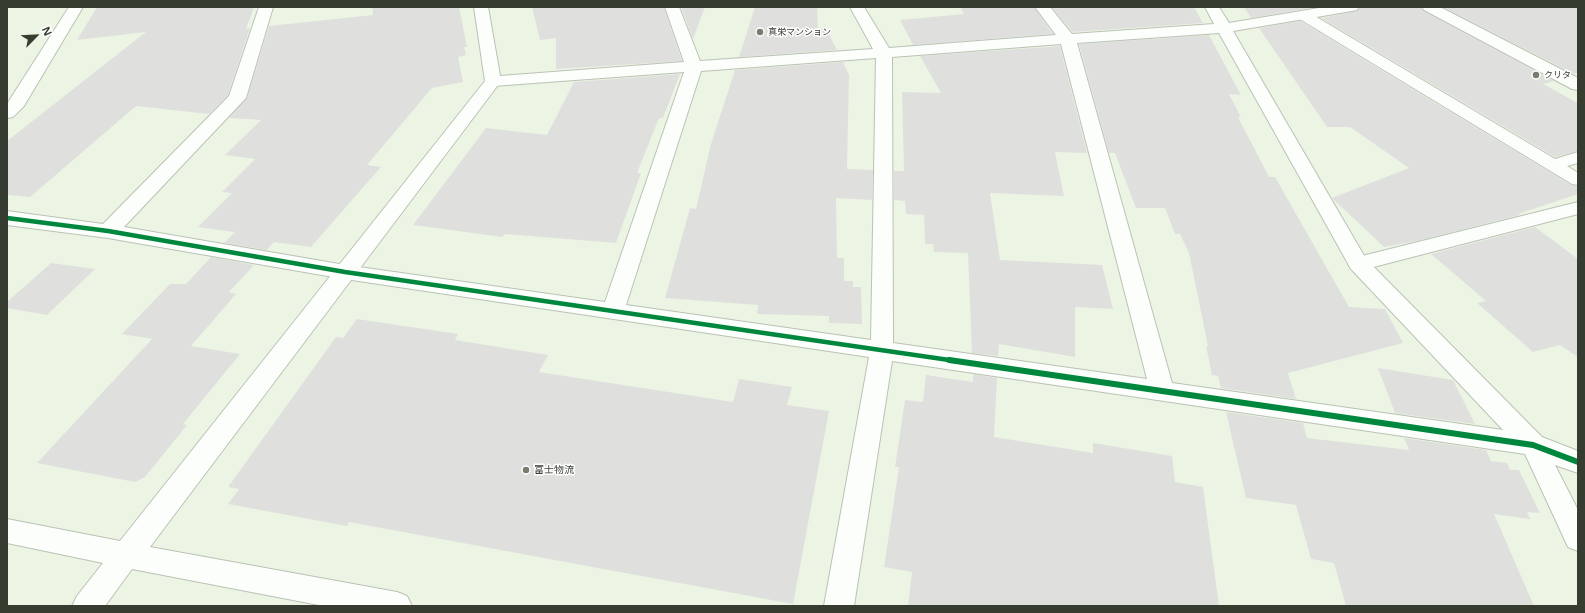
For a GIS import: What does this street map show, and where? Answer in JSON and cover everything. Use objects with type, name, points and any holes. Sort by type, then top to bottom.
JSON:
[{"type":"street","points":[[7,113],[15,106],[76,7]]},
{"type":"street","points":[[108,231],[237,98],[266,7]]},
{"type":"street","points":[[87,606],[492,81],[481,7]]},
{"type":"street","points":[[613,311],[694,66],[672,7]]},
{"type":"street","points":[[839,606],[882,350],[884,53],[857,7]]},
{"type":"street","points":[[1042,7],[1068,40],[1162,391]]},
{"type":"street","points":[[1212,7],[1358,264],[1533,445],[1578,538]]},
{"type":"street","points":[[492,81],[1224,28],[1352,7]]},
{"type":"street","points":[[1429,7],[1578,85]]},
{"type":"street","points":[[7,218],[108,231],[345,272],[1533,445],[1578,462]]},
{"type":"street","points":[[7,531],[125,556],[397,606]]},
{"type":"lane","points":[[1303,15],[1578,180]]},
{"type":"lane","points":[[1554,165],[1578,157]]},
{"type":"lane","points":[[1358,264],[1578,208]]},
{"type":"building","points":[[97,7],[254,7],[246,29],[250,28],[228,95],[209,114],[136,106],[30,197],[7,195],[7,141],[146,32],[77,40]]},
{"type":"building","points":[[372,7],[459,7],[467,47],[464,47],[466,55],[458,57],[463,82],[432,88],[367,165],[381,167],[311,247],[274,242],[267,250],[224,243],[235,232],[198,227],[232,193],[222,192],[255,159],[225,155],[261,120],[229,118],[247,98],[269,26],[373,15]]},
{"type":"building","points":[[532,7],[664,7],[682,61],[556,69],[556,38],[540,40]]},
{"type":"building","points":[[681,7],[705,7],[693,39]]},
{"type":"building","points":[[755,7],[817,7],[818,29],[826,28],[837,50],[739,57]]},
{"type":"building","points":[[960,7],[1034,7],[1053,34],[913,45],[900,20],[964,14]]},
{"type":"building","points":[[1052,7],[1194,7],[1203,23],[1073,32]]},
{"type":"building","points":[[1244,7],[1316,7],[1251,18]]},
{"type":"building","points":[[1360,7],[1421,7],[1423,11],[1554,81],[1543,84],[1578,103],[1578,151],[1555,157],[1321,18],[1357,11]]},
{"type":"building","points":[[1443,7],[1578,7],[1578,73],[1574,74]]},
{"type":"building","points":[[1300,21],[1571,185],[1578,186],[1578,194],[1518,214],[1520,215],[1417,241],[1384,247],[1332,198],[1409,168],[1350,127],[1327,127],[1259,28]]},
{"type":"building","points":[[1209,35],[1241,95],[1229,94],[1241,117],[1238,117],[1269,177],[1275,177],[1349,307],[1385,309],[1403,343],[1288,373],[1296,399],[1221,388],[1218,376],[1212,375],[1206,346],[1208,346],[1189,253],[1180,234],[1175,234],[1165,208],[1136,208],[1115,153],[1109,153],[1079,44]]},
{"type":"building","points":[[1060,46],[1087,153],[1055,152],[1064,196],[990,193],[1000,260],[1102,265],[1113,309],[1075,307],[1075,357],[999,344],[998,356],[972,353],[968,253],[934,252],[933,244],[925,244],[924,215],[906,214],[905,201],[894,200],[894,171],[904,171],[902,92],[941,93],[920,56]]},
{"type":"building","points":[[843,62],[849,75],[847,169],[873,170],[872,200],[836,198],[837,258],[844,258],[844,281],[853,281],[853,287],[861,287],[862,324],[829,323],[829,316],[757,314],[758,305],[665,298],[690,208],[696,209],[711,144],[735,70]]},
{"type":"building","points":[[680,74],[663,118],[659,118],[637,173],[641,173],[616,243],[505,234],[502,237],[413,225],[486,128],[547,135],[574,82]]},
{"type":"building","points":[[1535,227],[1578,259],[1578,357],[1560,345],[1533,352],[1477,303],[1486,301],[1431,254]]},
{"type":"building","points":[[211,257],[254,265],[229,292],[236,294],[191,346],[240,354],[183,424],[187,425],[145,477],[135,482],[37,463],[152,339],[122,334],[170,284],[186,284]]},
{"type":"building","points":[[51,263],[95,269],[47,315],[7,308],[7,302]]},
{"type":"building","points":[[357,319],[458,334],[455,340],[548,355],[539,372],[733,402],[739,379],[792,387],[787,405],[829,411],[793,604],[349,522],[347,526],[228,504],[239,489],[228,487],[336,337],[343,338]]},
{"type":"building","points":[[1378,368],[1453,380],[1475,424],[1395,413]]},
{"type":"building","points":[[973,374],[997,378],[994,437],[1093,453],[1093,443],[1172,456],[1175,482],[1203,487],[1219,606],[908,606],[912,572],[884,567],[899,467],[895,467],[905,400],[923,402],[926,375],[973,382]]},
{"type":"building","points":[[1226,412],[1303,423],[1307,438],[1409,450],[1404,438],[1486,450],[1491,461],[1507,463],[1510,470],[1519,470],[1540,513],[1527,512],[1530,519],[1494,514],[1534,606],[1346,606],[1334,563],[1311,559],[1296,505],[1246,498]]},
{"type":"cycle path","points":[[7,218],[108,231],[345,272],[1533,445],[1578,462]]},
{"type":"place","name":"真栄マンション","points":[[760,32]]},
{"type":"place","name":"クリタ","points":[[1536,75]]},
{"type":"place","name":"富士物流","points":[[526,470]]}]
